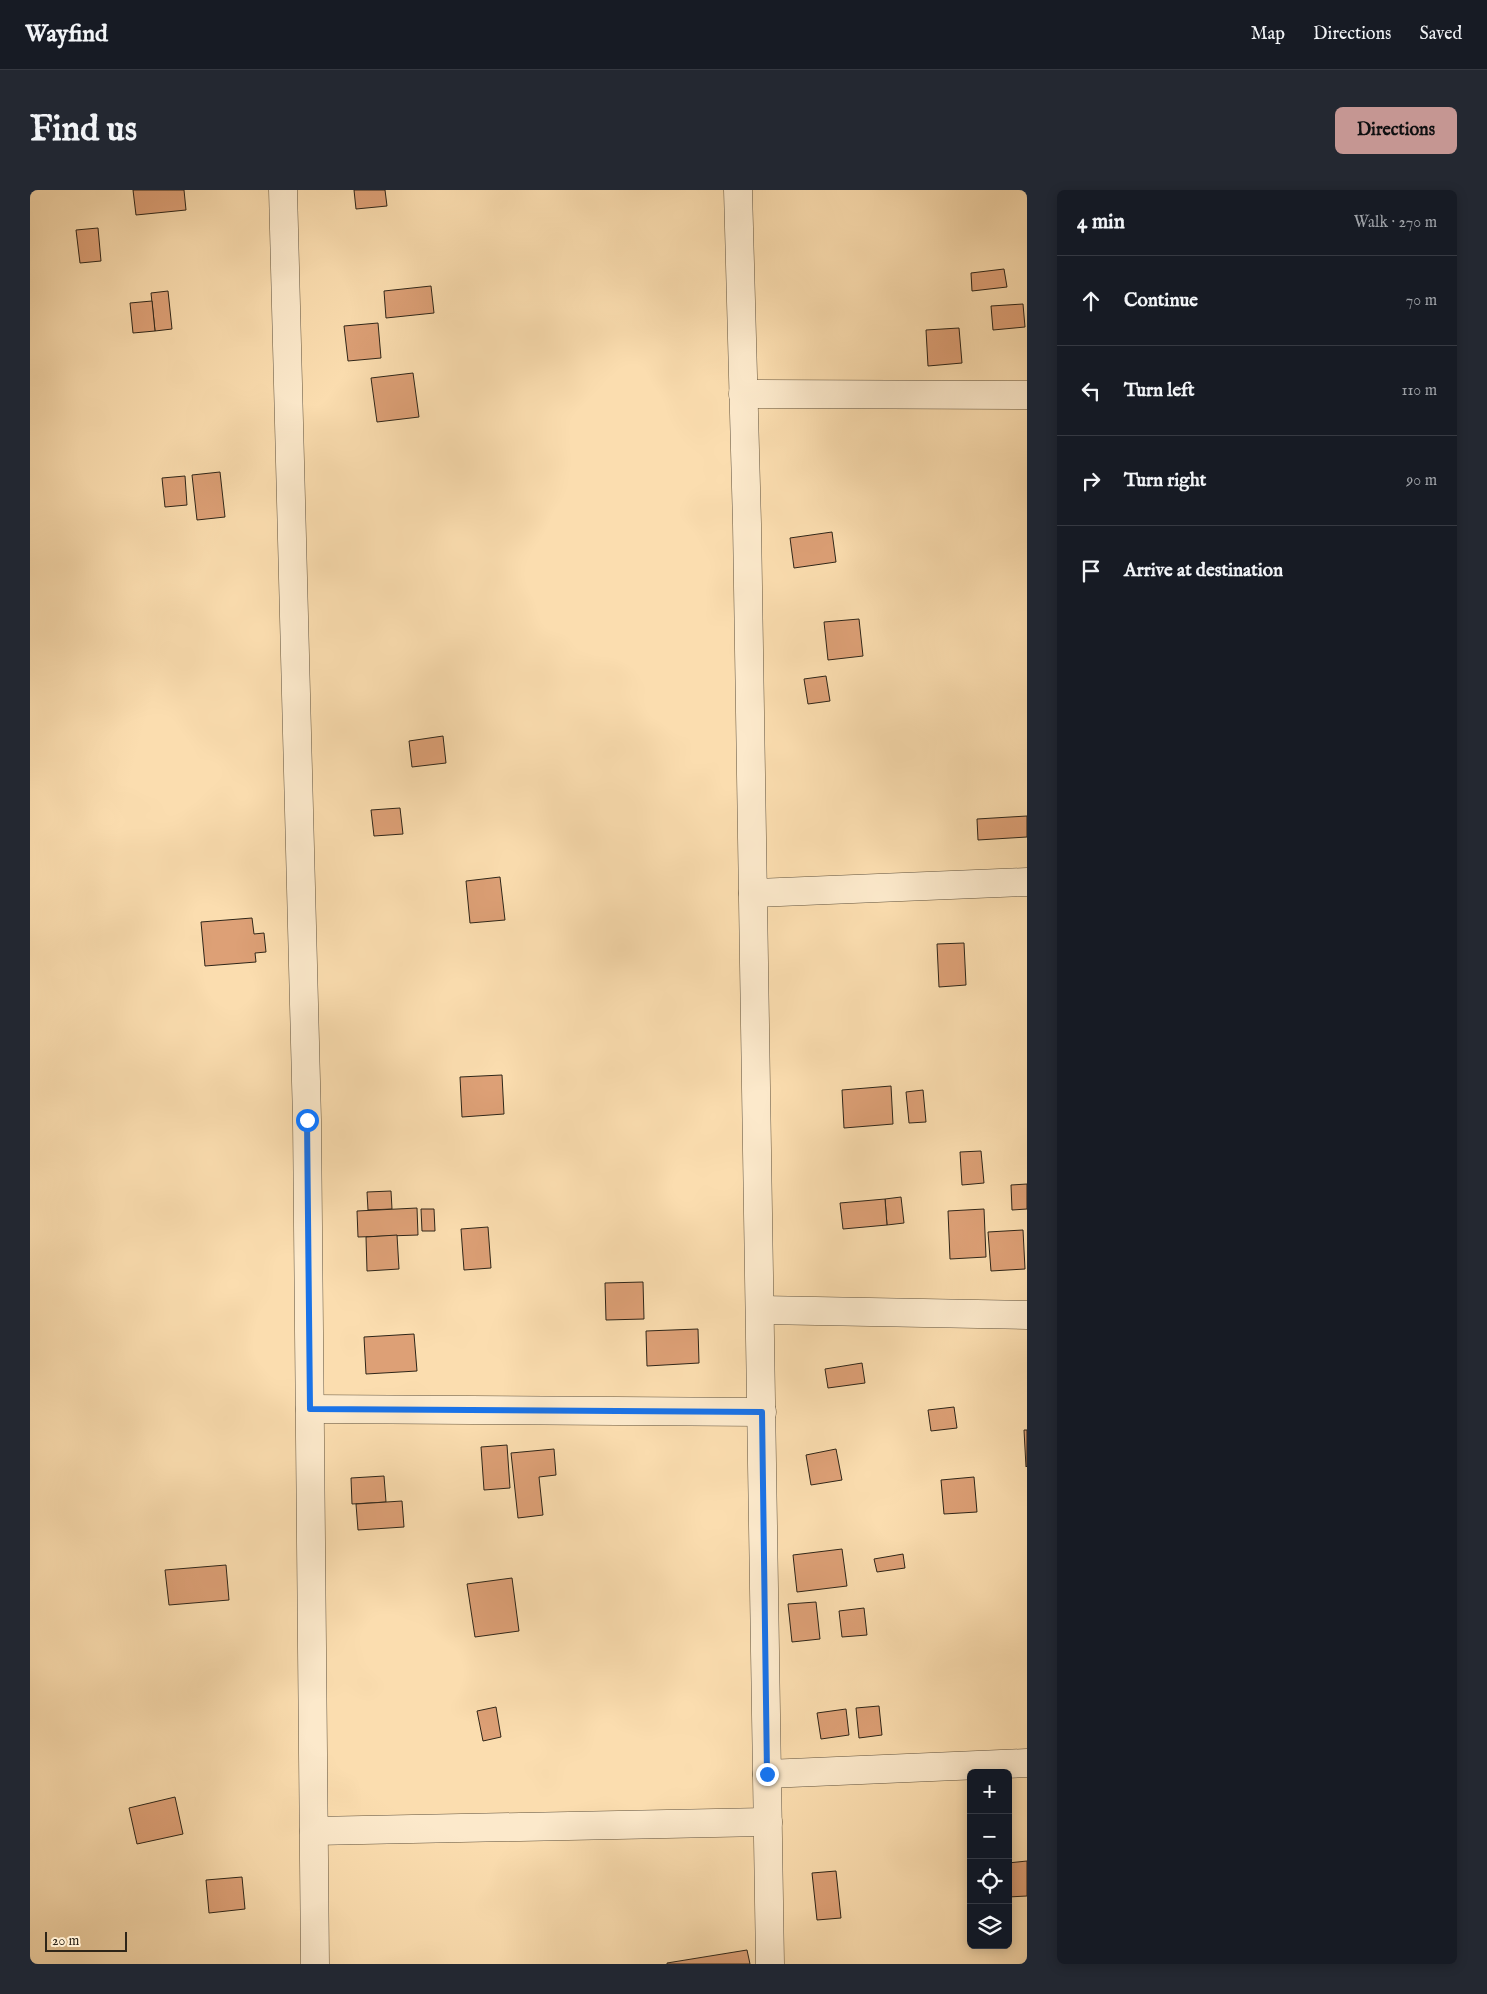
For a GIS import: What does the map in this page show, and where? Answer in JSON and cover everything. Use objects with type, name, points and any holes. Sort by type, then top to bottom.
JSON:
[{"type":"street","points":[[282,190],[307,1120],[315,1964]]},
{"type":"street","points":[[738,190],[744,394],[770,1964]]},
{"type":"street","points":[[744,394],[1027,395]]},
{"type":"street","points":[[753,893],[1027,882]]},
{"type":"street","points":[[760,1310],[1027,1315]]},
{"type":"street","points":[[310,1409],[762,1412]]},
{"type":"street","points":[[767,1774],[1027,1763]]},
{"type":"street","points":[[314,1831],[768,1822]]},
{"type":"building","points":[[133,190],[184,190],[186,210],[136,215]]},
{"type":"building","points":[[354,190],[385,190],[387,206],[356,209]]},
{"type":"building","points":[[98,228],[101,261],[80,263],[76,230]]},
{"type":"building","points":[[1004,269],[1007,287],[972,291],[971,273]]},
{"type":"building","points":[[431,286],[434,313],[386,318],[384,291]]},
{"type":"building","points":[[168,291],[172,329],[155,331],[151,293]]},
{"type":"building","points":[[152,301],[155,331],[133,333],[130,303]]},
{"type":"building","points":[[1023,304],[1025,327],[993,330],[991,306]]},
{"type":"building","points":[[378,323],[381,358],[348,361],[344,326]]},
{"type":"building","points":[[959,328],[962,363],[928,366],[926,330]]},
{"type":"building","points":[[413,373],[419,417],[377,422],[371,378]]},
{"type":"building","points":[[220,472],[225,517],[197,520],[192,475]]},
{"type":"building","points":[[185,476],[187,505],[165,507],[162,478]]},
{"type":"building","points":[[832,532],[836,562],[794,568],[790,538]]},
{"type":"building","points":[[859,619],[863,656],[828,660],[824,622]]},
{"type":"building","points":[[826,676],[830,701],[808,704],[804,679]]},
{"type":"building","points":[[443,736],[446,763],[412,767],[409,741]]},
{"type":"building","points":[[400,808],[403,834],[374,836],[371,810]]},
{"type":"building","points":[[1027,816],[1027,837],[978,840],[977,819]]},
{"type":"building","points":[[500,877],[505,920],[470,923],[466,881]]},
{"type":"building","points":[[252,918],[254,934],[264,933],[266,952],[255,953],[256,962],[205,966],[201,922]]},
{"type":"building","points":[[964,943],[966,985],[939,987],[937,944]]},
{"type":"building","points":[[502,1075],[504,1114],[462,1117],[460,1077]]},
{"type":"building","points":[[891,1086],[893,1124],[844,1128],[842,1090]]},
{"type":"building","points":[[923,1090],[926,1122],[909,1123],[906,1092]]},
{"type":"building","points":[[981,1151],[984,1183],[962,1185],[960,1152]]},
{"type":"building","points":[[1027,1184],[1027,1209],[1012,1210],[1011,1185]]},
{"type":"building","points":[[391,1191],[392,1209],[368,1210],[367,1192]]},
{"type":"building","points":[[901,1197],[904,1223],[887,1225],[885,1199]]},
{"type":"building","points":[[885,1199],[887,1225],[843,1229],[840,1203]]},
{"type":"building","points":[[417,1208],[418,1235],[358,1237],[357,1211]]},
{"type":"building","points":[[421,1209],[434,1209],[435,1231],[422,1231]]},
{"type":"building","points":[[984,1209],[986,1257],[950,1259],[948,1211]]},
{"type":"building","points":[[488,1227],[491,1268],[464,1270],[461,1229]]},
{"type":"building","points":[[1023,1230],[1025,1269],[991,1271],[988,1232]]},
{"type":"building","points":[[397,1235],[399,1269],[367,1271],[366,1237]]},
{"type":"building","points":[[643,1282],[644,1319],[606,1320],[605,1283]]},
{"type":"building","points":[[698,1329],[699,1363],[647,1366],[646,1331]]},
{"type":"building","points":[[414,1334],[417,1371],[366,1374],[364,1337]]},
{"type":"building","points":[[862,1363],[865,1383],[828,1388],[825,1369]]},
{"type":"building","points":[[954,1407],[957,1428],[931,1431],[928,1410]]},
{"type":"building","points":[[1024,1430],[1027,1430],[1026,1467]]},
{"type":"building","points":[[507,1445],[510,1488],[484,1490],[481,1447]]},
{"type":"building","points":[[554,1449],[556,1475],[539,1477],[543,1515],[518,1518],[511,1453]]},
{"type":"building","points":[[836,1449],[842,1480],[811,1485],[806,1455]]},
{"type":"building","points":[[384,1476],[386,1502],[352,1504],[351,1478]]},
{"type":"building","points":[[974,1477],[977,1512],[944,1514],[941,1480]]},
{"type":"building","points":[[402,1501],[404,1527],[358,1530],[356,1504]]},
{"type":"building","points":[[842,1549],[847,1586],[797,1592],[793,1555]]},
{"type":"building","points":[[903,1554],[905,1568],[877,1572],[874,1559]]},
{"type":"building","points":[[226,1565],[229,1600],[169,1605],[165,1570]]},
{"type":"building","points":[[512,1578],[519,1631],[475,1637],[467,1584]]},
{"type":"building","points":[[816,1602],[820,1639],[792,1642],[788,1604]]},
{"type":"building","points":[[864,1608],[867,1635],[842,1637],[839,1611]]},
{"type":"building","points":[[879,1706],[882,1735],[859,1738],[856,1708]]},
{"type":"building","points":[[496,1707],[501,1737],[483,1741],[477,1711]]},
{"type":"building","points":[[846,1709],[849,1735],[821,1739],[817,1713]]},
{"type":"building","points":[[175,1797],[183,1834],[137,1844],[129,1808]]},
{"type":"building","points":[[1027,1861],[1027,1896],[1012,1897],[1012,1863]]},
{"type":"building","points":[[836,1871],[841,1918],[817,1920],[812,1873]]},
{"type":"building","points":[[242,1877],[245,1909],[209,1913],[206,1880]]},
{"type":"building","points":[[747,1950],[750,1964],[667,1964],[667,1963]]},
{"type":"route","points":[[307,1120],[310,1409],[762,1412],[767,1774]]}]
